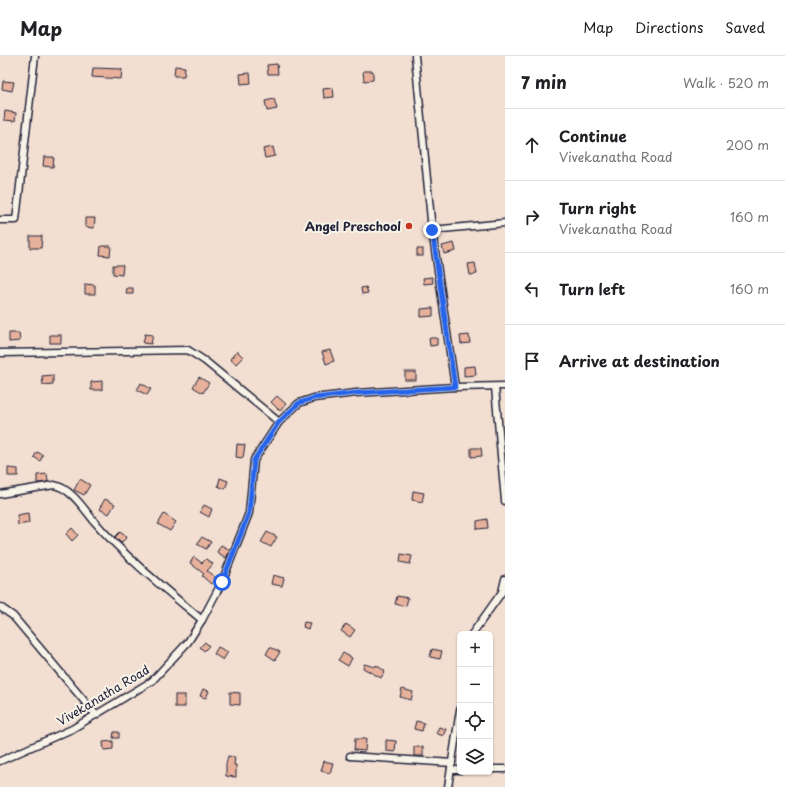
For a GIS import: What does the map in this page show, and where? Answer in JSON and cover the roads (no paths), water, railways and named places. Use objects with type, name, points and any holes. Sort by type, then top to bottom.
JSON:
[{"type":"street","points":[[0,220],[16,220],[35,56]]},
{"type":"street","points":[[415,56],[432,230],[455,387]]},
{"type":"street","points":[[432,230],[505,223]]},
{"type":"street","points":[[0,353],[188,350],[205,361],[279,422]]},
{"type":"street","name":"Vivekanatha Road","points":[[0,761],[72,729],[152,681],[188,642],[202,620],[222,582],[249,513],[254,460],[279,422],[299,403],[314,398],[356,393],[455,387],[505,386]]},
{"type":"street","points":[[495,387],[505,501]]},
{"type":"street","points":[[0,494],[54,485],[62,486],[74,497],[114,544],[202,620]]},
{"type":"street","points":[[474,631],[502,592],[505,579]]},
{"type":"street","points":[[0,607],[13,616],[96,715]]},
{"type":"street","points":[[448,787],[457,729]]},
{"type":"street","points":[[350,756],[451,767],[457,769]]},
{"type":"street","points":[[493,769],[505,769]]},
{"type":"place","name":"Angel Preschool","points":[[409,226]]}]
